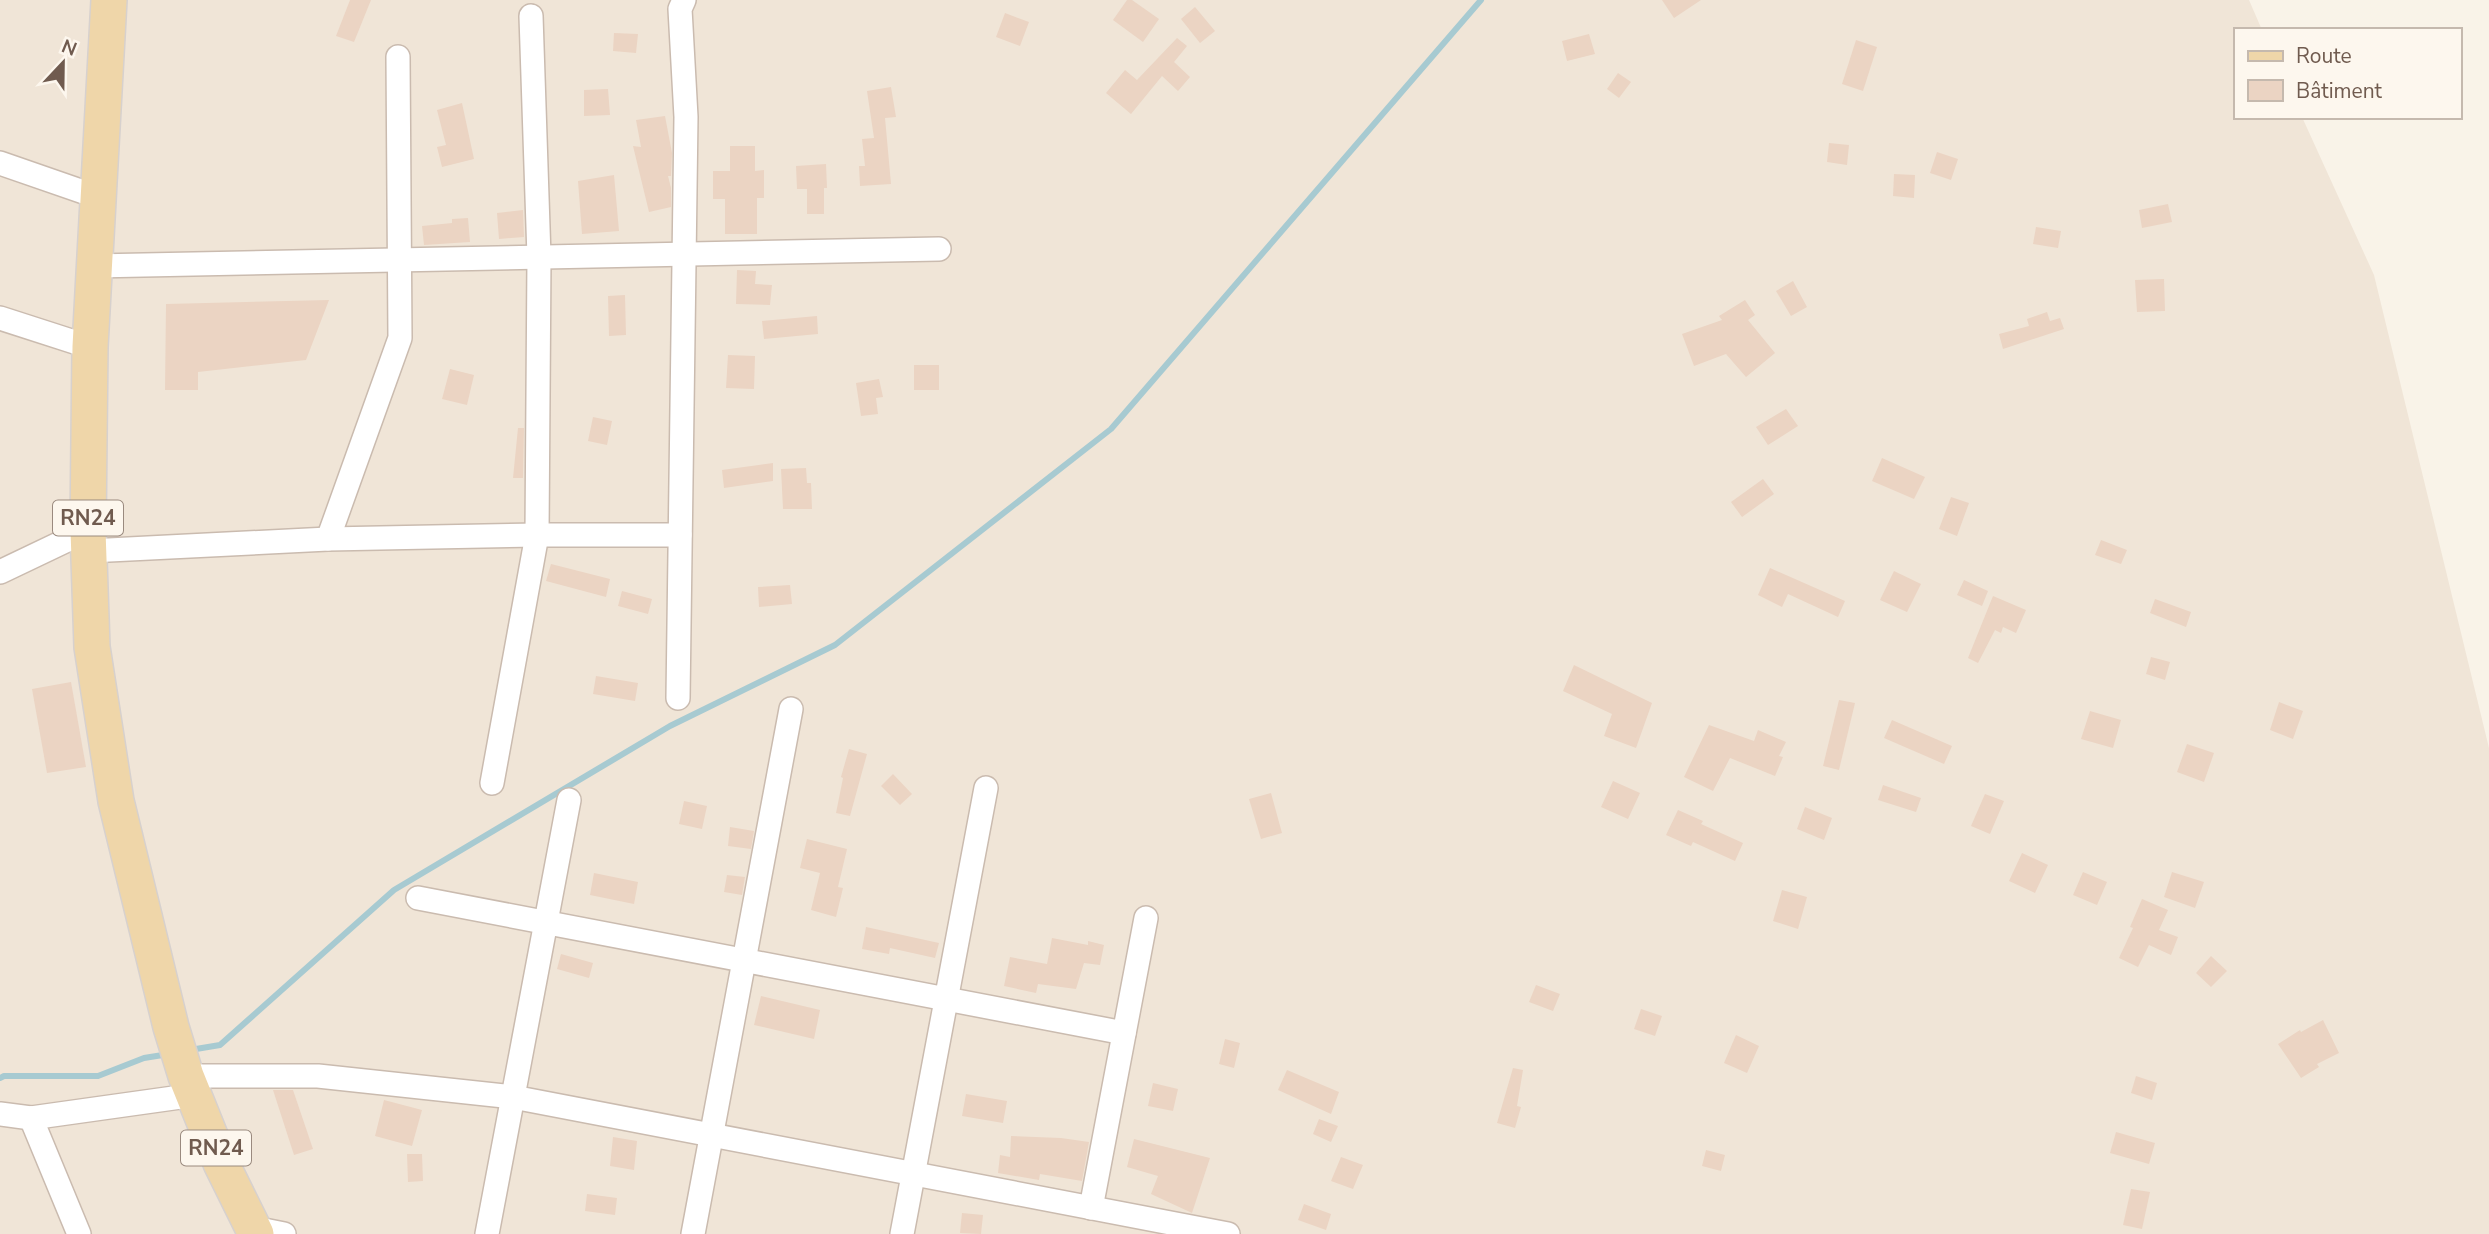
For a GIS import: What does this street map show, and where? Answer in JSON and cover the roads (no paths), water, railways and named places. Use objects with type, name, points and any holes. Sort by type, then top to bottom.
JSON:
[{"type":"main road","name":"RN24","points":[[109,0],[90,347],[88,541],[92,647],[116,801],[171,1027],[221,1163],[265,1232]]},
{"type":"street","points":[[678,698],[686,117],[680,9],[684,0]]},
{"type":"street","points":[[492,783],[537,535],[540,257],[531,16]]},
{"type":"street","points":[[328,539],[400,338],[398,57]]},
{"type":"street","points":[[0,163],[98,197]]},
{"type":"street","points":[[94,266],[939,249]]},
{"type":"street","points":[[0,318],[90,347]]},
{"type":"street","points":[[0,572],[88,541],[680,535]]},
{"type":"street","points":[[693,1234],[791,709]]},
{"type":"street","points":[[902,1234],[986,788]]},
{"type":"street","points":[[487,1234],[569,800]]},
{"type":"street","points":[[418,898],[1124,1034]]},
{"type":"street","points":[[1091,1208],[1146,918]]},
{"type":"street","points":[[0,1114],[31,1118],[188,1077],[318,1076],[513,1097],[1228,1234]]},
{"type":"street","points":[[31,1118],[79,1234]]},
{"type":"waterway","points":[[190,1050],[220,1045],[394,890],[670,726],[835,645],[1111,429],[1481,0]]},
{"type":"waterway","points":[[0,1078],[98,1076],[144,1058],[169,1054]]}]
